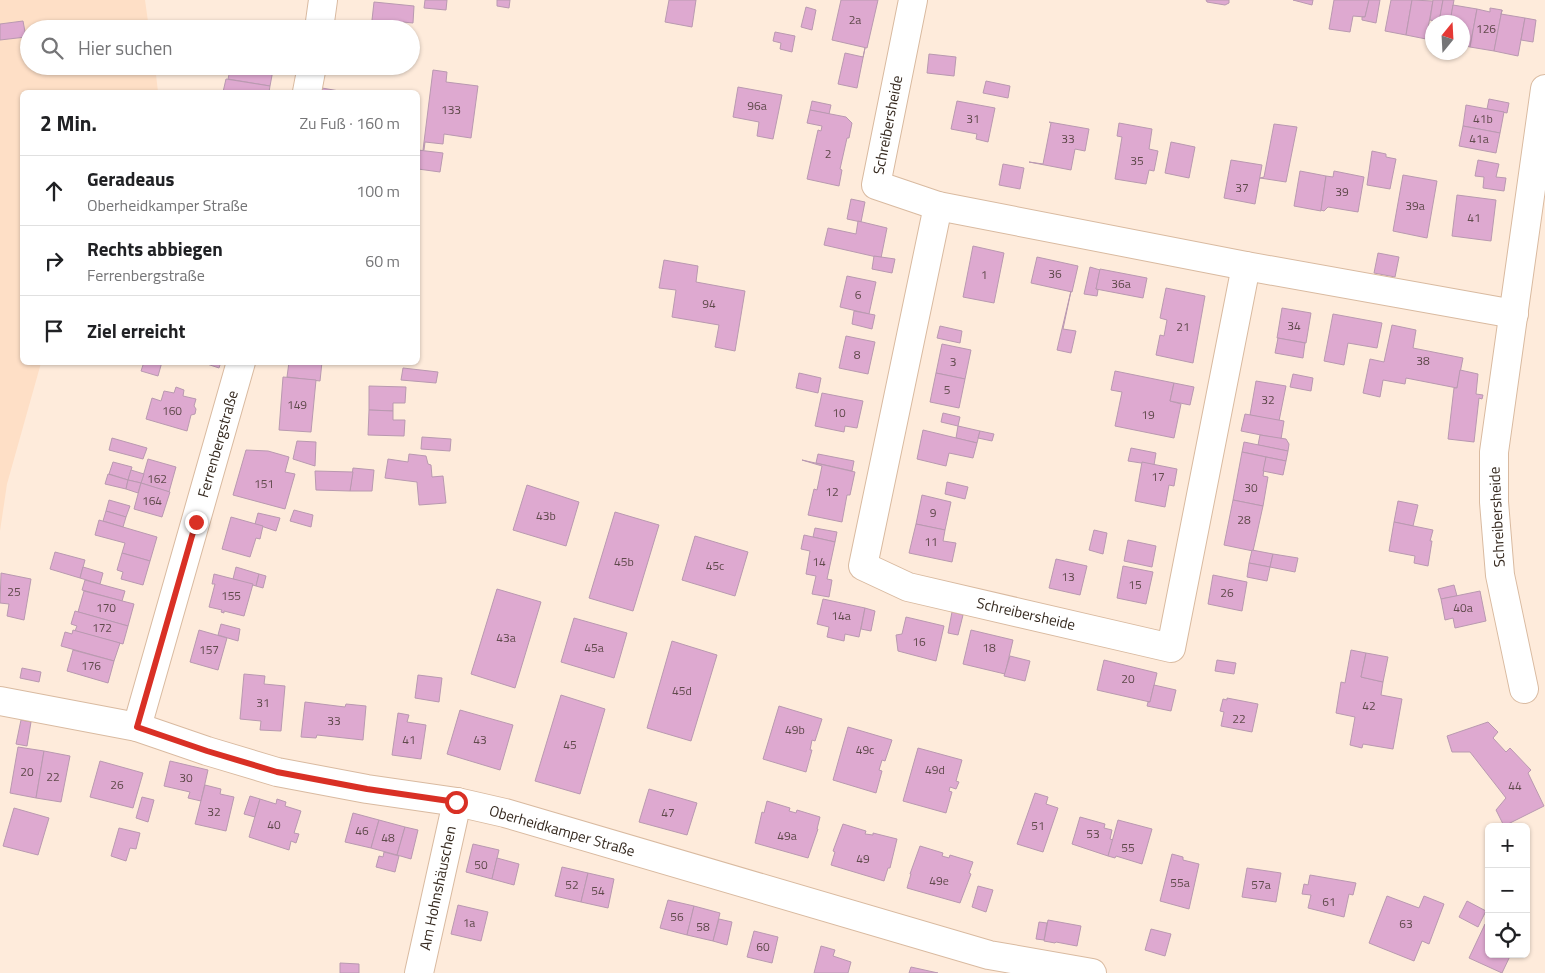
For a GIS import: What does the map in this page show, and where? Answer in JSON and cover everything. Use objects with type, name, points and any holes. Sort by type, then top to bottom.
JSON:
[{"type":"street","points":[[320,20],[323,0]]},
{"type":"street","name":"Schreibersheide","points":[[912,0],[876,185],[938,206],[1246,266],[1514,314]]},
{"type":"street","points":[[307,90],[310,75]]},
{"type":"street","name":"Schreibersheide","points":[[1524,689],[1500,575],[1494,502],[1494,452],[1545,89]]},
{"type":"street","name":"Schreibersheide","points":[[938,206],[863,566],[908,587],[1172,648],[1246,266]]},
{"type":"street","name":"Ferrenbergstraße","points":[[137,727],[240,365]]},
{"type":"street","name":"Oberheidkamper Straße","points":[[0,701],[137,727],[277,772],[367,789],[456,802],[554,826],[989,955],[1092,973]]},
{"type":"street","name":"Am Hohnshäuschen","points":[[419,973],[456,802]]},
{"type":"shaded area","points":[[0,0],[145,0],[148,20],[20,20],[20,75],[156,75],[158,90],[20,90],[20,365],[40,365],[7,484],[0,531]]},
{"type":"building","points":[[425,0],[447,0],[446,10],[424,8]]},
{"type":"building","points":[[497,0],[510,0],[509,8],[497,6]]},
{"type":"building","points":[[669,0],[696,0],[692,27],[665,22]]},
{"type":"building","points":[[841,0],[878,0],[867,48],[832,40]]},
{"type":"building","points":[[1206,0],[1229,0],[1229,3],[1225,5],[1207,2]]},
{"type":"building","points":[[1293,0],[1313,0],[1312,5]]},
{"type":"building","points":[[1334,0],[1369,0],[1365,17],[1353,16],[1350,32],[1329,29]]},
{"type":"building","points":[[1369,0],[1380,0],[1376,23],[1362,20],[1362,17],[1365,17]]},
{"type":"building","points":[[1391,0],[1412,0],[1406,35],[1385,31]]},
{"type":"building","points":[[1412,0],[1433,1],[1430,15],[1425,15],[1425,39],[1406,35]]},
{"type":"building","points":[[1433,0],[1443,0],[1440,15],[1431,15]]},
{"type":"building","points":[[1443,0],[1454,0],[1451,15],[1440,15]]},
{"type":"building","points":[[374,2],[414,6],[413,20],[372,20]]},
{"type":"building","points":[[1453,5],[1477,9],[1470,47],[1470,15],[1451,15]]},
{"type":"building","points":[[806,7],[816,10],[812,30],[801,27]]},
{"type":"building","points":[[1490,8],[1502,10],[1494,51],[1470,47],[1477,9],[1490,12]]},
{"type":"building","points":[[1501,14],[1525,18],[1518,56],[1494,51]]},
{"type":"building","points":[[1525,18],[1536,20],[1533,42],[1521,40]]},
{"type":"building","points":[[20,21],[20,38],[0,40],[0,24]]},
{"type":"building","points":[[775,32],[795,36],[792,52],[780,49],[781,43],[773,41]]},
{"type":"building","points":[[865,48],[857,88],[838,84],[845,53],[863,57]]},
{"type":"building","points":[[929,54],[956,57],[954,76],[927,73]]},
{"type":"building","points":[[433,70],[447,72],[446,82],[478,86],[471,138],[444,134],[443,144],[425,142],[423,150]]},
{"type":"building","points":[[229,75],[272,75],[270,86],[228,79]]},
{"type":"building","points":[[226,79],[270,86],[269,90],[223,90]]},
{"type":"building","points":[[986,81],[1010,86],[1008,98],[983,93]]},
{"type":"building","points":[[738,87],[782,95],[773,139],[757,136],[759,122],[733,117]]},
{"type":"building","points":[[1489,99],[1509,103],[1507,113],[1487,109]]},
{"type":"building","points":[[812,101],[831,105],[829,114],[810,110]]},
{"type":"building","points":[[957,101],[995,108],[988,142],[976,139],[977,134],[951,129]]},
{"type":"building","points":[[1466,105],[1504,112],[1500,133],[1463,126]]},
{"type":"building","points":[[810,110],[846,117],[852,123],[840,169],[842,170],[839,186],[807,179],[818,130],[821,131],[822,126],[807,123]]},
{"type":"building","points":[[1049,122],[1089,129],[1085,151],[1075,149],[1071,170],[1029,162],[1043,164],[1051,123]]},
{"type":"building","points":[[1119,123],[1152,129],[1149,149],[1158,151],[1154,171],[1149,170],[1146,184],[1115,179],[1122,137],[1117,136]]},
{"type":"building","points":[[1274,124],[1297,127],[1286,182],[1260,178],[1264,177]]},
{"type":"building","points":[[1463,126],[1500,133],[1496,153],[1459,146]]},
{"type":"building","points":[[1171,142],[1195,147],[1189,178],[1165,173]]},
{"type":"building","points":[[420,150],[443,153],[440,172],[420,169]]},
{"type":"building","points":[[1372,151],[1386,154],[1386,157],[1396,159],[1390,189],[1367,185]]},
{"type":"building","points":[[1231,160],[1262,165],[1255,204],[1224,198]]},
{"type":"building","points":[[1478,160],[1499,164],[1496,177],[1506,178],[1504,191],[1483,188],[1484,177],[1475,176]]},
{"type":"building","points":[[1003,164],[1024,168],[1020,189],[999,185]]},
{"type":"building","points":[[1300,171],[1326,176],[1321,211],[1294,206]]},
{"type":"building","points":[[1334,171],[1364,177],[1358,212],[1328,207],[1324,211],[1321,210],[1326,176],[1333,177]]},
{"type":"building","points":[[1403,175],[1437,181],[1427,238],[1393,231]]},
{"type":"building","points":[[1457,195],[1496,200],[1491,241],[1452,236]]},
{"type":"building","points":[[851,199],[865,202],[861,222],[847,219]]},
{"type":"building","points":[[858,221],[887,228],[881,258],[824,245],[828,228],[856,234]]},
{"type":"building","points":[[973,246],[1004,253],[994,303],[963,297]]},
{"type":"building","points":[[1378,253],[1399,257],[1395,277],[1374,273]]},
{"type":"building","points":[[874,256],[895,259],[892,273],[872,269]]},
{"type":"building","points":[[1037,257],[1078,266],[1072,292],[1031,283]]},
{"type":"building","points":[[664,260],[698,266],[696,282],[745,291],[735,351],[715,347],[719,325],[672,317],[676,290],[659,288]]},
{"type":"building","points":[[1090,267],[1100,270],[1096,289],[1098,290],[1097,296],[1084,294]]},
{"type":"building","points":[[1100,269],[1147,278],[1143,298],[1096,289]]},
{"type":"building","points":[[847,276],[876,282],[869,314],[840,307]]},
{"type":"building","points":[[1166,288],[1205,296],[1193,363],[1156,355],[1160,335],[1164,336],[1167,320],[1160,318]]},
{"type":"building","points":[[1071,291],[1063,329],[1076,331],[1071,353],[1057,350]]},
{"type":"building","points":[[1282,308],[1311,313],[1306,343],[1277,338]]},
{"type":"building","points":[[854,311],[875,315],[872,329],[852,324]]},
{"type":"building","points":[[1333,314],[1382,323],[1377,348],[1348,343],[1344,365],[1324,361]]},
{"type":"building","points":[[1392,325],[1416,330],[1413,348],[1463,358],[1457,388],[1406,378],[1405,384],[1383,380],[1380,397],[1363,393],[1370,359],[1384,362]]},
{"type":"building","points":[[940,326],[962,331],[960,343],[937,338]]},
{"type":"building","points":[[846,336],[875,342],[868,374],[839,368]]},
{"type":"building","points":[[1278,338],[1305,343],[1303,358],[1275,353]]},
{"type":"building","points":[[942,344],[971,350],[965,379],[936,373]]},
{"type":"building","points":[[143,365],[161,365],[158,376],[141,371]]},
{"type":"building","points":[[289,365],[322,365],[320,381],[287,377]]},
{"type":"building","points":[[403,368],[438,372],[436,383],[401,380]]},
{"type":"building","points":[[1460,370],[1478,374],[1476,394],[1483,395],[1482,399],[1479,398],[1474,442],[1448,439],[1454,388],[1457,388]]},
{"type":"building","points":[[1115,371],[1174,383],[1170,401],[1181,404],[1174,438],[1115,426],[1122,392],[1111,390]]},
{"type":"building","points":[[799,373],[821,378],[818,393],[796,388]]},
{"type":"building","points":[[936,373],[965,379],[959,408],[930,402]]},
{"type":"building","points":[[1293,374],[1313,378],[1311,391],[1290,387]]},
{"type":"building","points":[[283,377],[316,380],[311,432],[279,430]]},
{"type":"building","points":[[1256,381],[1286,386],[1279,421],[1250,415]]},
{"type":"building","points":[[1174,383],[1194,387],[1190,405],[1170,401]]},
{"type":"building","points":[[369,386],[406,387],[405,403],[393,403],[393,411],[369,410]]},
{"type":"building","points":[[176,387],[184,390],[183,396],[196,399],[194,406],[196,409],[195,414],[191,415],[187,431],[146,419],[152,398],[161,401],[164,391],[174,393]]},
{"type":"building","points":[[822,393],[863,401],[857,428],[845,426],[844,432],[815,426]]},
{"type":"building","points":[[369,410],[393,411],[393,420],[405,420],[404,436],[368,435]]},
{"type":"building","points":[[943,413],[960,417],[958,426],[941,422]]},
{"type":"building","points":[[1245,414],[1284,421],[1281,439],[1241,431]]},
{"type":"building","points":[[958,426],[980,431],[977,443],[956,438]]},
{"type":"building","points":[[923,430],[977,443],[973,458],[949,453],[946,466],[917,459]]},
{"type":"building","points":[[980,431],[994,434],[992,441],[978,438]]},
{"type":"building","points":[[1260,435],[1286,439],[1289,444],[1288,451],[1258,445]]},
{"type":"building","points":[[422,437],[451,439],[450,451],[421,449]]},
{"type":"building","points":[[112,438],[147,448],[143,459],[109,450]]},
{"type":"building","points":[[297,441],[316,442],[315,466],[293,459]]},
{"type":"building","points":[[1244,442],[1288,451],[1286,461],[1242,452]]},
{"type":"building","points":[[1131,448],[1156,453],[1154,465],[1128,461]]},
{"type":"building","points":[[246,450],[268,451],[289,457],[285,472],[295,474],[285,509],[233,495]]},
{"type":"building","points":[[1242,452],[1266,457],[1263,476],[1268,477],[1263,506],[1233,500]]},
{"type":"building","points":[[409,454],[426,456],[428,464],[431,465],[432,477],[443,476],[446,503],[419,505],[417,482],[385,478],[388,459],[408,462]]},
{"type":"building","points":[[818,454],[854,461],[852,471],[816,463]]},
{"type":"building","points":[[1266,457],[1286,461],[1283,475],[1263,471]]},
{"type":"building","points":[[148,459],[176,467],[169,492],[141,483]]},
{"type":"building","points":[[802,460],[855,472],[850,495],[847,495],[842,522],[808,515],[814,489],[817,490],[822,466]]},
{"type":"building","points":[[113,462],[132,467],[128,480],[109,474]]},
{"type":"building","points":[[1142,462],[1177,469],[1174,486],[1169,485],[1165,507],[1135,501]]},
{"type":"building","points":[[353,468],[374,470],[372,491],[350,491]]},
{"type":"building","points":[[131,470],[144,474],[141,483],[128,480]]},
{"type":"building","points":[[315,471],[353,472],[350,491],[316,490]]},
{"type":"building","points":[[108,474],[128,480],[126,489],[105,484]]},
{"type":"building","points":[[128,480],[141,483],[138,493],[126,489]]},
{"type":"building","points":[[947,482],[968,487],[965,499],[945,494]]},
{"type":"building","points":[[141,483],[170,492],[162,517],[134,509]]},
{"type":"building","points":[[527,485],[579,502],[566,546],[513,530]]},
{"type":"building","points":[[922,495],[951,502],[945,530],[916,524]]},
{"type":"building","points":[[109,500],[130,506],[126,517],[106,511]]},
{"type":"building","points":[[1233,500],[1263,506],[1253,551],[1224,545]]},
{"type":"building","points":[[1398,501],[1418,505],[1413,526],[1394,522]]},
{"type":"building","points":[[294,510],[313,515],[311,527],[290,521]]},
{"type":"building","points":[[106,511],[126,517],[123,527],[103,521]]},
{"type":"building","points":[[615,512],[659,525],[633,611],[589,598]]},
{"type":"building","points":[[258,513],[280,518],[276,531],[255,524]]},
{"type":"building","points":[[231,517],[263,526],[260,539],[256,538],[250,557],[222,549]]},
{"type":"building","points":[[99,520],[157,537],[150,561],[122,553],[125,543],[95,535]]},
{"type":"building","points":[[1394,522],[1433,530],[1428,566],[1414,563],[1415,556],[1389,551]]},
{"type":"building","points":[[916,524],[945,530],[943,541],[956,543],[952,562],[909,553]]},
{"type":"building","points":[[815,528],[837,532],[835,542],[813,537]]},
{"type":"building","points":[[1094,530],[1107,533],[1103,554],[1089,550]]},
{"type":"building","points":[[804,535],[835,542],[827,579],[832,580],[829,597],[812,594],[816,576],[806,574],[810,551],[801,549]]},
{"type":"building","points":[[695,536],[748,552],[735,596],[682,580]]},
{"type":"building","points":[[1128,540],[1156,546],[1152,567],[1124,561]]},
{"type":"building","points":[[1252,550],[1273,554],[1270,567],[1249,563]]},
{"type":"building","points":[[55,552],[85,560],[80,578],[50,569]]},
{"type":"building","points":[[122,553],[150,561],[143,585],[121,579],[123,572],[117,570]]},
{"type":"building","points":[[1273,554],[1298,558],[1295,572],[1270,567]]},
{"type":"building","points":[[1056,559],[1087,566],[1080,595],[1049,588]]},
{"type":"building","points":[[1249,563],[1270,567],[1267,581],[1247,577]]},
{"type":"building","points":[[1123,566],[1153,572],[1146,604],[1117,598]]},
{"type":"building","points":[[83,567],[103,573],[100,584],[80,578]]},
{"type":"building","points":[[236,567],[259,574],[256,586],[233,579]]},
{"type":"building","points":[[1,573],[31,579],[24,620],[7,616],[9,604],[0,603]]},
{"type":"building","points":[[214,574],[253,584],[244,616],[224,611],[224,613],[221,612],[222,610],[209,607],[215,584],[212,584]]},
{"type":"building","points":[[259,574],[266,576],[263,588],[256,586]]},
{"type":"building","points":[[1213,575],[1247,582],[1242,611],[1208,604]]},
{"type":"building","points":[[85,580],[125,591],[122,601],[82,590]]},
{"type":"building","points":[[1454,585],[1457,596],[1441,599],[1438,589]]},
{"type":"building","points":[[497,589],[541,602],[515,688],[471,674]]},
{"type":"building","points":[[84,591],[134,604],[128,626],[78,612]]},
{"type":"building","points":[[1480,591],[1486,621],[1455,628],[1453,618],[1445,620],[1441,599]]},
{"type":"building","points":[[823,599],[865,608],[859,637],[845,634],[844,641],[827,637],[829,627],[817,624]]},
{"type":"building","points":[[865,608],[875,611],[871,631],[861,629]]},
{"type":"building","points":[[75,611],[128,626],[123,644],[75,631],[77,626],[71,624]]},
{"type":"building","points":[[952,612],[963,615],[958,635],[948,633]]},
{"type":"building","points":[[906,617],[944,626],[936,661],[898,651],[896,635],[902,634]]},
{"type":"building","points":[[574,618],[627,633],[614,678],[561,662]]},
{"type":"building","points":[[221,624],[240,629],[238,641],[218,635]]},
{"type":"building","points":[[73,630],[120,643],[114,661],[61,646],[65,632],[72,634]]},
{"type":"building","points":[[199,630],[227,638],[218,670],[190,662]]},
{"type":"building","points":[[971,630],[1013,640],[1005,674],[963,664]]},
{"type":"building","points":[[672,641],[717,655],[691,741],[647,728]]},
{"type":"building","points":[[73,650],[114,661],[108,683],[67,671]]},
{"type":"building","points":[[1351,650],[1366,653],[1361,677],[1383,682],[1381,695],[1402,699],[1393,749],[1363,744],[1362,748],[1350,745],[1355,717],[1336,713],[1341,682],[1345,683]]},
{"type":"building","points":[[1366,653],[1388,657],[1383,682],[1361,677]]},
{"type":"building","points":[[1010,656],[1030,661],[1025,681],[1004,676]]},
{"type":"building","points":[[1104,660],[1157,673],[1150,702],[1097,690]]},
{"type":"building","points":[[1217,660],[1236,663],[1234,674],[1215,671]]},
{"type":"building","points":[[22,668],[41,672],[39,682],[20,678]]},
{"type":"building","points":[[244,674],[265,676],[264,684],[285,686],[281,731],[260,730],[261,721],[240,719]]},
{"type":"building","points":[[418,675],[442,678],[439,702],[415,698]]},
{"type":"building","points":[[1154,685],[1176,690],[1171,711],[1147,706],[1148,702],[1150,702]]},
{"type":"building","points":[[561,695],[605,709],[580,794],[535,781]]},
{"type":"building","points":[[1227,698],[1258,704],[1252,732],[1221,726],[1224,712],[1220,711],[1223,699],[1227,700]]},
{"type":"building","points":[[305,702],[345,707],[346,704],[366,706],[363,740],[317,735],[316,738],[301,737]]},
{"type":"building","points":[[779,706],[822,719],[815,741],[812,740],[810,750],[812,750],[806,772],[763,759]]},
{"type":"building","points":[[460,710],[513,725],[500,770],[447,754]]},
{"type":"building","points":[[398,713],[409,715],[407,722],[426,725],[421,759],[392,755]]},
{"type":"building","points":[[21,720],[31,722],[27,746],[16,744]]},
{"type":"building","points":[[1488,722],[1498,732],[1493,738],[1506,752],[1510,748],[1531,770],[1528,773],[1544,806],[1510,823],[1502,823],[1496,810],[1506,798],[1470,752],[1452,752],[1447,736]]},
{"type":"building","points":[[848,727],[892,740],[885,761],[882,760],[879,770],[882,771],[876,793],[833,780]]},
{"type":"building","points":[[18,747],[44,751],[36,798],[10,793]]},
{"type":"building","points":[[918,748],[962,760],[956,781],[959,782],[956,789],[950,787],[949,791],[952,792],[946,813],[903,801]]},
{"type":"building","points":[[44,751],[70,756],[61,802],[36,798]]},
{"type":"building","points":[[100,761],[143,773],[133,808],[90,797]]},
{"type":"building","points":[[170,761],[208,770],[201,801],[188,798],[190,792],[164,786]]},
{"type":"building","points":[[205,785],[221,789],[220,794],[234,797],[226,831],[195,824]]},
{"type":"building","points":[[649,789],[697,803],[687,835],[639,822]]},
{"type":"building","points":[[1035,793],[1048,797],[1046,804],[1058,808],[1043,852],[1017,844]]},
{"type":"building","points":[[250,796],[260,799],[255,817],[244,814]]},
{"type":"building","points":[[142,797],[154,800],[148,822],[136,818]]},
{"type":"building","points":[[260,799],[276,804],[277,799],[286,802],[285,806],[301,811],[294,833],[299,834],[296,843],[291,841],[289,850],[249,837]]},
{"type":"building","points":[[767,801],[790,808],[789,811],[796,813],[797,810],[820,817],[808,858],[755,843],[762,812],[764,813]]},
{"type":"building","points":[[14,808],[49,818],[38,855],[3,846]]},
{"type":"building","points":[[353,813],[379,820],[371,848],[345,842]]},
{"type":"building","points":[[1080,817],[1105,824],[1104,828],[1112,830],[1110,839],[1113,840],[1108,856],[1072,844]]},
{"type":"building","points":[[379,820],[405,827],[397,855],[371,848]]},
{"type":"building","points":[[1118,820],[1152,829],[1142,864],[1116,856],[1115,858],[1108,856]]},
{"type":"building","points":[[843,824],[866,831],[865,834],[873,835],[873,833],[897,839],[890,868],[888,868],[884,881],[831,865],[835,852],[833,851]]},
{"type":"building","points":[[405,827],[418,830],[411,859],[397,855]]},
{"type":"building","points":[[119,828],[140,833],[136,849],[130,848],[126,861],[111,856]]},
{"type":"building","points":[[473,844],[499,850],[492,879],[466,872]]},
{"type":"building","points":[[920,846],[943,853],[942,856],[949,858],[950,855],[973,862],[969,873],[971,874],[960,903],[907,888]]},
{"type":"building","points":[[384,852],[399,856],[395,872],[376,867],[379,856],[383,857]]},
{"type":"building","points":[[1172,854],[1183,857],[1183,860],[1199,864],[1189,909],[1160,901]]},
{"type":"building","points":[[497,858],[519,864],[514,885],[492,879]]},
{"type":"building","points":[[562,867],[588,873],[581,902],[555,896]]},
{"type":"building","points":[[1247,868],[1281,873],[1276,902],[1242,897]]},
{"type":"building","points":[[588,873],[614,879],[608,908],[581,902]]},
{"type":"building","points":[[1310,875],[1356,883],[1353,895],[1349,894],[1344,917],[1308,908],[1311,895],[1302,894],[1304,884],[1308,885]]},
{"type":"building","points":[[978,886],[993,890],[986,912],[972,907]]},
{"type":"building","points":[[1387,896],[1419,908],[1424,896],[1444,904],[1429,944],[1422,941],[1414,961],[1369,943]]},
{"type":"building","points":[[668,900],[694,906],[687,935],[660,928]]},
{"type":"building","points":[[1467,901],[1485,910],[1478,927],[1459,917]]},
{"type":"building","points":[[458,905],[488,912],[481,941],[451,934]]},
{"type":"building","points":[[694,906],[720,913],[713,941],[687,935]]},
{"type":"building","points":[[719,919],[732,922],[727,945],[713,941]]},
{"type":"building","points":[[1048,920],[1081,926],[1077,946],[1044,941]]},
{"type":"building","points":[[1039,922],[1047,923],[1044,940],[1036,939]]},
{"type":"building","points":[[1485,924],[1485,958],[1509,958],[1502,973],[1469,958]]},
{"type":"building","points":[[1151,929],[1171,934],[1165,956],[1145,950]]},
{"type":"building","points":[[754,931],[778,937],[772,963],[747,957]]},
{"type":"building","points":[[821,946],[835,950],[833,956],[851,962],[848,973],[814,973]]},
{"type":"building","points":[[340,963],[359,964],[359,973],[340,973]]},
{"type":"building","points":[[911,967],[938,973],[909,973]]},
{"type":"route","points":[[196,522],[137,727],[277,772],[367,789],[456,802]]}]
